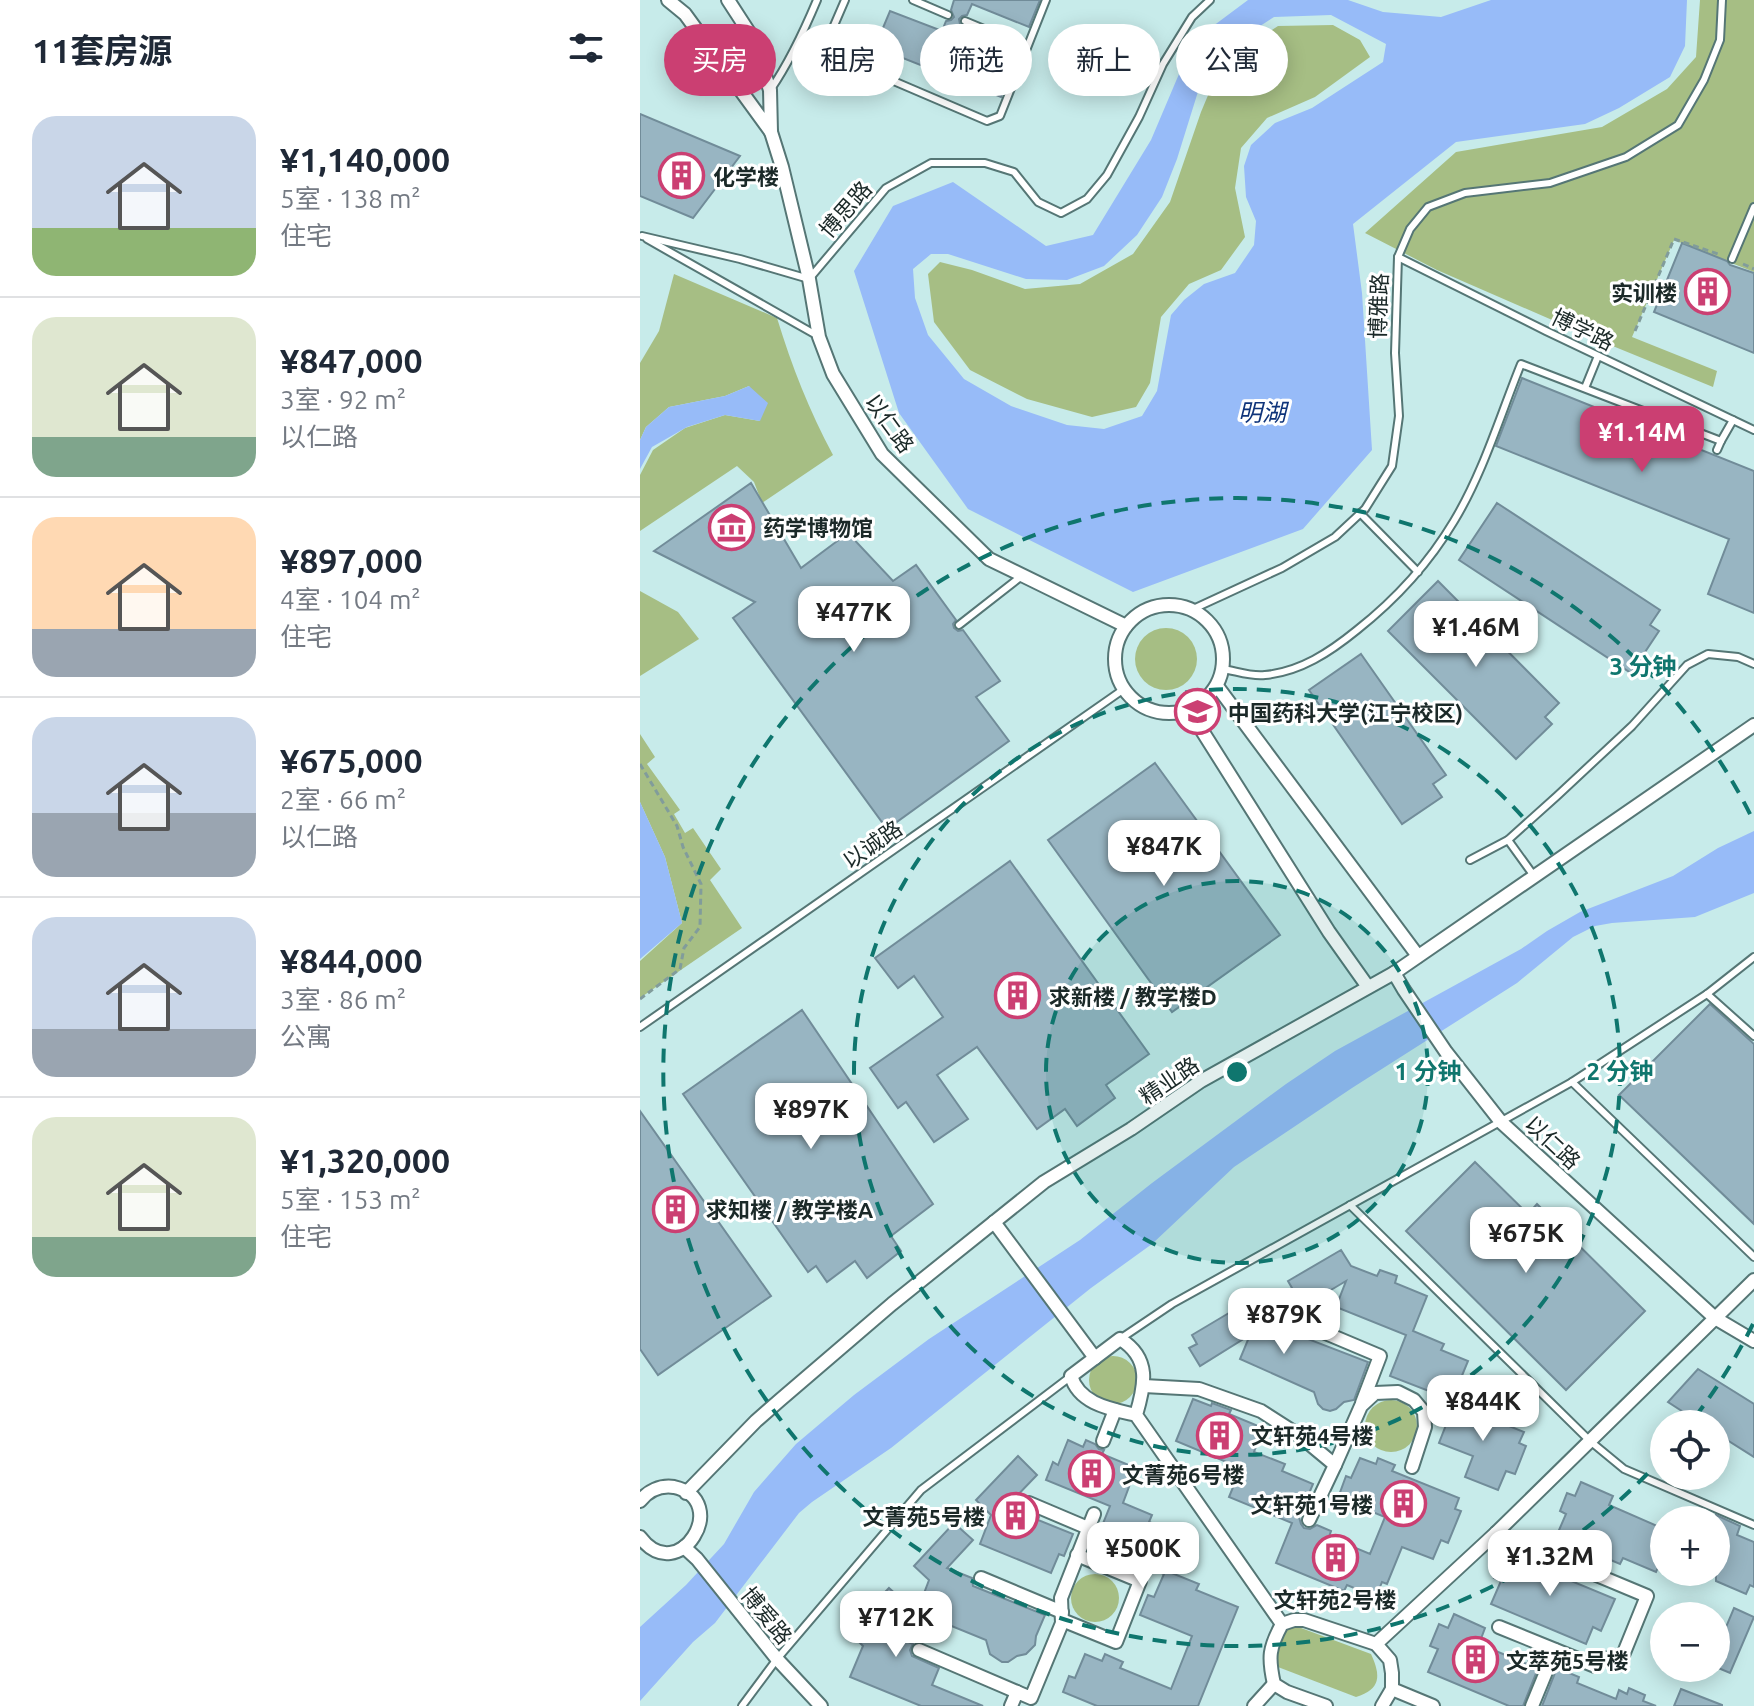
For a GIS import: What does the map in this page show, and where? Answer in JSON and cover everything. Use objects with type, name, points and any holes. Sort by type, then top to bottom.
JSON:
[{"type":"street","name":"以仁路","points":[[668,0],[685,14],[771,132]]},
{"type":"street","name":"以仁路","points":[[728,0],[744,24]]},
{"type":"street","name":"以仁路","points":[[770,96],[771,132],[809,279],[819,337],[833,374],[882,454],[989,559],[1126,626]]},
{"type":"street","points":[[1174,605],[1191,610],[1206,620],[1217,634],[1223,651],[1223,669],[1217,686],[1205,700],[1189,710],[1171,713],[1153,711],[1137,703],[1124,689],[1117,674],[1115,657],[1118,641],[1126,626],[1140,614],[1156,607],[1174,605]]},
{"type":"street","points":[[1217,686],[1418,956]]},
{"type":"street","points":[[1189,710],[1329,932],[1368,987]]},
{"type":"street","name":"精业路","points":[[686,1493],[780,1400],[892,1304],[1044,1182],[1131,1129],[1201,1081],[1394,973],[1754,725]]},
{"type":"street","name":"以仁路","points":[[1394,973],[1446,1052],[1501,1122],[1715,1318],[1754,1341]]},
{"type":"street","points":[[994,1222],[1095,1358]]},
{"type":"street","points":[[1376,1644],[1496,1533],[1754,1280]]},
{"type":"street","points":[[1304,1324],[1380,1356],[1361,1406],[1309,1520]]},
{"type":"street","points":[[1136,1415],[1144,1386],[1142,1364],[1131,1346],[1120,1339],[1071,1376],[1073,1383],[1085,1398],[1136,1415],[1282,1624]]},
{"type":"street","points":[[1144,1386],[1199,1389],[1261,1411],[1300,1436],[1335,1465]]},
{"type":"street","points":[[1361,1406],[1375,1393],[1398,1392],[1414,1400],[1424,1412],[1425,1427],[1412,1467]]},
{"type":"street","points":[[1103,1441],[1115,1410]]},
{"type":"street","points":[[640,1537],[653,1549],[675,1551],[693,1540],[700,1521],[694,1500],[676,1488],[655,1489],[642,1495]]},
{"type":"street","points":[[1029,1503],[1088,1528]]},
{"type":"street","points":[[919,1650],[1031,1698],[1062,1623],[1061,1598],[1094,1514]]},
{"type":"street","points":[[1496,1533],[1647,1596],[1619,1665],[1599,1656],[1595,1666],[1499,1627]]},
{"type":"street","name":"博爱路","points":[[684,1547],[777,1659],[821,1706]]},
{"type":"street","points":[[981,1578],[1116,1642],[1140,1581],[1077,1555]]},
{"type":"street","points":[[1326,1706],[1274,1684],[1269,1663],[1271,1646],[1282,1624],[1304,1620],[1376,1644],[1390,1660],[1392,1673],[1392,1689],[1382,1706]]},
{"type":"street","points":[[1532,1706],[1555,1650]]},
{"type":"street","points":[[1254,1706],[1274,1684]]},
{"type":"street","points":[[1392,1689],[1433,1706]]},
{"type":"street","points":[[1011,1706],[1017,1692]]},
{"type":"lane","points":[[807,24],[817,0]]},
{"type":"lane","points":[[835,24],[845,0]]},
{"type":"lane","points":[[913,0],[948,15]]},
{"type":"lane","points":[[1032,35],[1046,0]]},
{"type":"lane","name":"博思路","points":[[809,279],[886,188],[931,163],[985,163],[1014,172],[1038,202],[1061,213],[1087,199],[1107,175],[1139,117],[1163,64],[1192,17],[1210,0]]},
{"type":"lane","name":"博雅路","points":[[1191,610],[1295,561],[1335,537],[1360,513],[1392,466],[1399,416],[1395,353],[1398,257],[1410,229],[1428,207],[1465,193],[1550,183],[1626,157],[1678,125],[1704,80],[1720,40],[1723,1]]},
{"type":"lane","points":[[965,21],[972,24]]},
{"type":"lane","points":[[776,81],[792,55]]},
{"type":"lane","points":[[928,96],[987,121],[1000,116],[1008,96]]},
{"type":"lane","points":[[1732,259],[1754,207]]},
{"type":"lane","points":[[641,236],[809,279]]},
{"type":"lane","points":[[641,236],[819,337]]},
{"type":"lane","name":"博学路","points":[[1398,257],[1754,430]]},
{"type":"lane","points":[[1585,388],[1598,356]]},
{"type":"lane","points":[[1223,669],[1263,676],[1300,668],[1338,645],[1385,608],[1418,572],[1454,521],[1480,467],[1521,364],[1721,441]]},
{"type":"lane","points":[[1717,450],[1733,420]]},
{"type":"lane","points":[[1360,513],[1418,572]]},
{"type":"lane","points":[[959,625],[1023,575]]},
{"type":"lane","points":[[1470,860],[1508,840],[1632,726],[1687,665],[1708,654],[1738,657],[1754,664]]},
{"type":"lane","name":"以诚路","points":[[640,1027],[1124,689]]},
{"type":"lane","points":[[1508,840],[1534,876]]},
{"type":"lane","points":[[1120,1339],[1172,1304],[1572,1082],[1707,994],[1754,957]]},
{"type":"lane","points":[[1707,994],[1754,1036]]},
{"type":"lane","points":[[1572,1082],[1754,1257]]},
{"type":"lane","points":[[1350,1205],[1590,1441],[1624,1469],[1754,1525]]},
{"type":"lane","points":[[742,1706],[777,1659],[921,1490],[1071,1376]]},
{"type":"path","points":[[1635,331],[1674,239],[1754,269]]},
{"type":"path","points":[[640,764],[677,826],[683,847],[701,884],[700,927],[684,948],[680,969],[640,999]]},
{"type":"green space","points":[[1700,0],[1754,0],[1754,272],[1674,240],[1632,337],[1717,371],[1713,387],[1437,270],[1365,233],[1456,152],[1602,127],[1667,89],[1696,57]]},
{"type":"green space","points":[[1333,25],[1360,40],[1370,57],[1315,97],[1267,118],[1241,148],[1235,188],[1245,237],[1221,270],[1189,284],[1161,317],[1150,383],[1136,407],[1092,417],[1027,399],[970,370],[934,322],[928,274],[940,262],[1025,289],[1080,284],[1133,254],[1170,202],[1208,96],[1288,96],[1288,26]]},
{"type":"green space","points":[[674,274],[777,318],[802,388],[833,455],[762,503],[754,482],[737,466],[640,531],[640,475],[653,450],[685,428],[725,415],[760,421],[749,386],[725,396],[669,407],[646,427],[640,440],[640,363],[659,331]]},
{"type":"green space","points":[[640,591],[678,612],[699,639],[640,676]]},
{"type":"green space","points":[[1166,628],[1178,630],[1188,637],[1195,647],[1195,671],[1188,681],[1178,688],[1166,690],[1154,688],[1144,681],[1137,671],[1135,659],[1137,647],[1144,637],[1154,630]]},
{"type":"green space","points":[[640,734],[655,757],[647,764],[680,810],[674,814],[685,833],[693,828],[721,869],[710,880],[742,928],[640,998],[640,961],[682,923],[665,857],[640,802]]},
{"type":"green space","points":[[1113,1356],[1122,1357],[1130,1363],[1136,1371],[1136,1389],[1130,1397],[1122,1403],[1113,1404],[1104,1403],[1096,1397],[1090,1389],[1089,1380],[1090,1371],[1096,1363],[1104,1357]]},
{"type":"green space","points":[[1391,1400],[1410,1407],[1417,1426],[1410,1445],[1391,1452],[1372,1445],[1365,1426],[1372,1407]]},
{"type":"green space","points":[[1095,1574],[1104,1575],[1112,1581],[1118,1589],[1118,1607],[1112,1615],[1104,1621],[1095,1622],[1086,1621],[1078,1615],[1072,1607],[1071,1598],[1072,1589],[1078,1581],[1086,1575]]},
{"type":"green space","points":[[1293,1625],[1371,1654],[1377,1675],[1374,1686],[1356,1697],[1278,1667],[1273,1658],[1280,1632]]},
{"type":"water","name":"明湖","points":[[1248,0],[1348,0],[1383,12],[1441,17],[1491,0],[1687,0],[1685,46],[1670,77],[1619,108],[1585,124],[1456,142],[1353,224],[1362,293],[1372,450],[1303,529],[1133,592],[968,509],[899,413],[854,271],[893,206],[953,182],[1046,246],[1093,235],[1151,140],[1176,81],[1176,96],[1197,96],[1177,159],[1162,197],[1137,235],[1104,266],[1067,280],[1026,279],[948,254],[931,254],[913,269],[915,298],[928,335],[964,379],[1011,406],[1067,425],[1104,429],[1142,416],[1157,391],[1171,315],[1204,284],[1235,273],[1254,245],[1256,221],[1246,197],[1244,166],[1251,145],[1275,123],[1312,108],[1383,62],[1386,44],[1331,15],[1274,17],[1263,24],[1216,24]]},
{"type":"water","points":[[749,386],[768,403],[760,421],[725,415],[687,427],[652,447],[640,469],[640,440],[646,427],[669,407],[725,396]]},
{"type":"water","points":[[640,802],[665,857],[682,923],[640,959]]},
{"type":"water","points":[[1754,831],[1754,893],[1695,917],[1612,923],[1595,926],[1573,937],[1517,983],[1234,1167],[1152,1244],[1091,1288],[891,1448],[799,1513],[715,1623],[693,1642],[640,1701],[640,1627],[686,1585],[724,1544],[754,1492],[796,1444],[854,1395],[929,1339],[1080,1240],[1152,1183],[1335,1051],[1521,949],[1580,912],[1673,876],[1718,848]]},
{"type":"building","points":[[954,0],[1040,0],[1030,24],[1022,24],[972,4],[967,15],[959,19],[960,24],[945,24],[954,17],[951,10]]},
{"type":"building","points":[[890,11],[924,24],[920,24],[920,65],[904,59],[904,24],[885,24]]},
{"type":"building","name":"化学楼","points":[[640,114],[740,156],[693,218],[640,196]]},
{"type":"building","name":"实训楼","points":[[1682,243],[1754,273],[1754,353],[1654,312]]},
{"type":"building","points":[[1522,378],[1754,471],[1754,613],[1708,594],[1729,539],[1496,446]]},
{"type":"building","points":[[751,483],[801,568],[848,533],[893,581],[916,565],[956,620],[954,628],[963,630],[1000,681],[976,697],[1009,741],[887,829],[733,618],[755,602],[654,551]]},
{"type":"building","points":[[1497,503],[1660,610],[1650,625],[1659,631],[1631,673],[1459,560]]},
{"type":"building","points":[[1438,581],[1559,703],[1545,717],[1552,724],[1516,759],[1388,631]]},
{"type":"building","points":[[1361,654],[1446,775],[1433,784],[1442,797],[1402,824],[1309,690]]},
{"type":"building","points":[[1155,763],[1280,935],[1172,1012],[1048,840]]},
{"type":"building","name":"求新楼 / 教学楼D","points":[[1010,861],[1149,1054],[1106,1085],[1115,1098],[1077,1126],[1065,1109],[1037,1129],[977,1047],[937,1075],[968,1119],[934,1142],[906,1102],[898,1108],[870,1068],[943,1017],[914,976],[898,988],[875,958]]},
{"type":"building","points":[[1710,1004],[1754,1044],[1754,1224],[1619,1095]]},
{"type":"building","points":[[802,1010],[933,1204],[891,1236],[901,1251],[867,1278],[855,1261],[827,1282],[816,1266],[808,1272],[683,1094]]},
{"type":"building","name":"求知楼 / 教学楼A","points":[[640,1111],[771,1296],[658,1375],[640,1349]]},
{"type":"building","points":[[1475,1162],[1528,1214],[1537,1204],[1645,1311],[1566,1390],[1406,1231]]},
{"type":"building","points":[[1341,1250],[1351,1266],[1377,1276],[1380,1270],[1397,1276],[1395,1283],[1427,1296],[1413,1331],[1444,1344],[1441,1350],[1468,1361],[1452,1400],[1390,1376],[1406,1335],[1336,1307],[1346,1281],[1294,1312],[1283,1294],[1292,1288],[1288,1281]]},
{"type":"building","points":[[1244,1304],[1252,1317],[1282,1329],[1284,1323],[1296,1327],[1301,1332],[1300,1336],[1368,1362],[1354,1400],[1330,1411],[1323,1409],[1314,1392],[1240,1359],[1250,1335],[1200,1366],[1189,1348],[1197,1344],[1192,1335]]},
{"type":"building","points":[[1698,1369],[1754,1404],[1754,1457],[1730,1442],[1730,1410],[1680,1410],[1668,1402]]},
{"type":"building","points":[[1457,1397],[1491,1411],[1489,1418],[1524,1432],[1519,1443],[1526,1446],[1515,1474],[1506,1471],[1498,1490],[1465,1477],[1473,1456],[1439,1443]]},
{"type":"building","points":[[1193,1399],[1231,1410],[1229,1414],[1263,1428],[1254,1452],[1285,1464],[1282,1471],[1313,1484],[1299,1517],[1304,1528],[1317,1525],[1331,1531],[1329,1537],[1370,1554],[1385,1517],[1338,1498],[1346,1476],[1351,1478],[1360,1458],[1376,1464],[1378,1458],[1395,1465],[1392,1471],[1459,1498],[1455,1509],[1461,1511],[1448,1543],[1441,1540],[1433,1559],[1402,1547],[1387,1584],[1382,1582],[1376,1597],[1347,1585],[1344,1591],[1276,1563],[1292,1523],[1229,1497],[1241,1468],[1176,1441]]},
{"type":"building","points":[[1068,1440],[1083,1447],[1086,1440],[1104,1450],[1102,1454],[1136,1468],[1123,1503],[1152,1515],[1149,1522],[1184,1536],[1169,1572],[1199,1584],[1196,1590],[1238,1607],[1198,1706],[1097,1706],[1063,1692],[1069,1676],[1075,1678],[1085,1654],[1102,1661],[1105,1654],[1123,1662],[1120,1668],[1171,1689],[1192,1636],[1140,1615],[1148,1595],[1154,1597],[1164,1574],[1094,1546],[1110,1506],[1046,1480],[1053,1462],[1058,1465]]},
{"type":"building","name":"文菁苑5号楼","points":[[1018,1456],[1037,1475],[1011,1502],[1039,1517],[1038,1520],[1073,1534],[1064,1556],[1059,1554],[1051,1573],[980,1544],[991,1515],[976,1500]]},
{"type":"building","points":[[1581,1482],[1613,1496],[1609,1505],[1650,1523],[1650,1569],[1623,1558],[1620,1564],[1556,1537],[1566,1514],[1560,1511],[1567,1493],[1575,1496]]},
{"type":"building","points":[[1730,1521],[1740,1526],[1737,1535],[1754,1542],[1754,1587],[1750,1585],[1746,1594],[1728,1586],[1730,1586]]},
{"type":"building","points":[[954,1523],[973,1540],[947,1568],[972,1578],[973,1586],[1045,1615],[1035,1645],[1026,1654],[1002,1662],[990,1654],[986,1640],[917,1612],[929,1580],[914,1566]]},
{"type":"building","points":[[1515,1551],[1549,1565],[1547,1571],[1615,1599],[1601,1631],[1593,1627],[1586,1644],[1491,1604],[1501,1581],[1494,1578],[1502,1559],[1510,1562]]},
{"type":"building","points":[[889,1588],[910,1607],[885,1632],[913,1644],[910,1650],[912,1656],[939,1668],[932,1685],[983,1706],[921,1706],[850,1677],[863,1646],[848,1631]]},
{"type":"building","points":[[1734,1608],[1754,1617],[1730,1673],[1730,1618]]},
{"type":"building","name":"文萃苑5号楼","points":[[1454,1614],[1485,1628],[1479,1644],[1527,1664],[1530,1657],[1541,1661],[1523,1706],[1509,1706],[1428,1672],[1438,1649],[1430,1646],[1439,1624],[1448,1628]]},
{"type":"building","points":[[1557,1668],[1579,1677],[1577,1683],[1616,1699],[1619,1690],[1627,1694],[1629,1688],[1645,1695],[1643,1701],[1656,1706],[1542,1706]]},
{"type":"building","points":[[1681,1689],[1722,1705],[1722,1706],[1674,1706]]},
{"type":"place","name":"化学楼","points":[[682,176]]},
{"type":"place","name":"实训楼","points":[[1708,292]]},
{"type":"place","name":"药学博物馆","points":[[732,527]]},
{"type":"place","name":"中国药科大学(江宁校区)","points":[[1197,712]]},
{"type":"place","name":"求新楼 / 教学楼D","points":[[1018,996]]},
{"type":"place","name":"求知楼 / 教学楼A","points":[[675,1209]]},
{"type":"place","name":"文轩苑4号楼","points":[[1220,1435]]},
{"type":"place","name":"文菁苑6号楼","points":[[1091,1474]]},
{"type":"place","name":"文轩苑1号楼","points":[[1404,1504]]},
{"type":"place","name":"文菁苑5号楼","points":[[1016,1516]]},
{"type":"place","name":"文轩苑2号楼","points":[[1335,1558]]},
{"type":"place","name":"文萃苑5号楼","points":[[1475,1660]]}]
